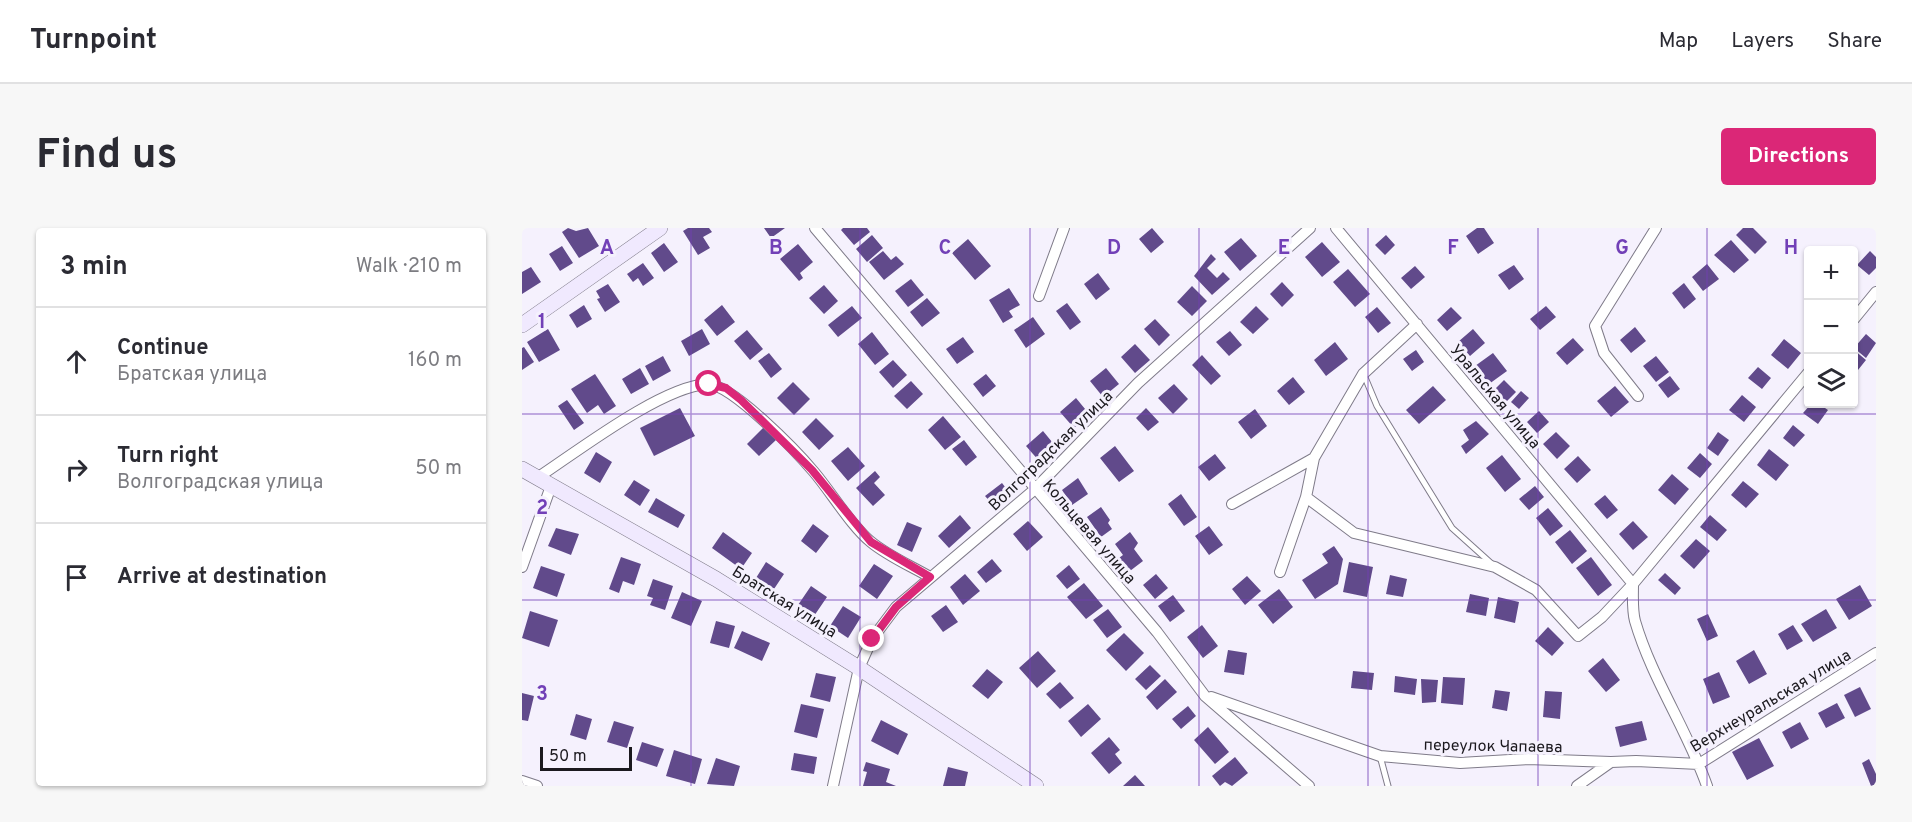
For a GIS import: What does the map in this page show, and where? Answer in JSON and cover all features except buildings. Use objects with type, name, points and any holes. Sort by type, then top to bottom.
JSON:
[{"type":"main road","points":[[522,325],[660,228]]},
{"type":"main road","name":"Братская улица","points":[[522,469],[716,579],[859,668],[1036,786]]},
{"type":"street","name":"Кольцевая улица","points":[[815,228],[1034,490],[1157,632],[1205,696],[1309,786]]},
{"type":"street","points":[[1039,296],[1064,228]]},
{"type":"street","name":"Волгоградская улица","points":[[833,786],[859,668],[872,639],[896,607],[1034,490],[1138,383],[1310,228]]},
{"type":"street","name":"Уральская улица","points":[[1336,228],[1633,584]]},
{"type":"street","points":[[1638,396],[1604,353],[1595,326],[1656,228]]},
{"type":"street","points":[[1858,314],[1876,292]]},
{"type":"street","points":[[1280,572],[1306,497],[1314,458],[1363,374],[1417,324]]},
{"type":"street","points":[[1306,497],[1354,533],[1495,567],[1536,590],[1578,636],[1602,617],[1633,584],[1804,379]]},
{"type":"street","points":[[537,477],[635,413],[676,393],[709,384],[726,388],[812,470],[871,542],[930,577]]},
{"type":"street","points":[[1232,504],[1314,458]]},
{"type":"street","points":[[522,567],[551,486]]},
{"type":"street","points":[[1633,584],[1635,619],[1661,688],[1699,764],[1707,786]]},
{"type":"street","name":"Верхнеуральская улица","points":[[1611,762],[1636,760],[1699,764],[1876,653]]},
{"type":"street","name":"переулок Чапаева","points":[[1205,696],[1380,756],[1460,763],[1528,759],[1611,762]]},
{"type":"street","points":[[1577,786],[1611,762]]},
{"type":"street","points":[[522,781],[537,786]]},
{"type":"lane","points":[[1363,374],[1377,406],[1452,528],[1495,567]]},
{"type":"lane","points":[[1380,756],[1388,786]]},
{"type":"route","points":[[709,384],[726,388],[741,400],[812,470],[871,542],[930,577],[896,607],[872,639]]}]
